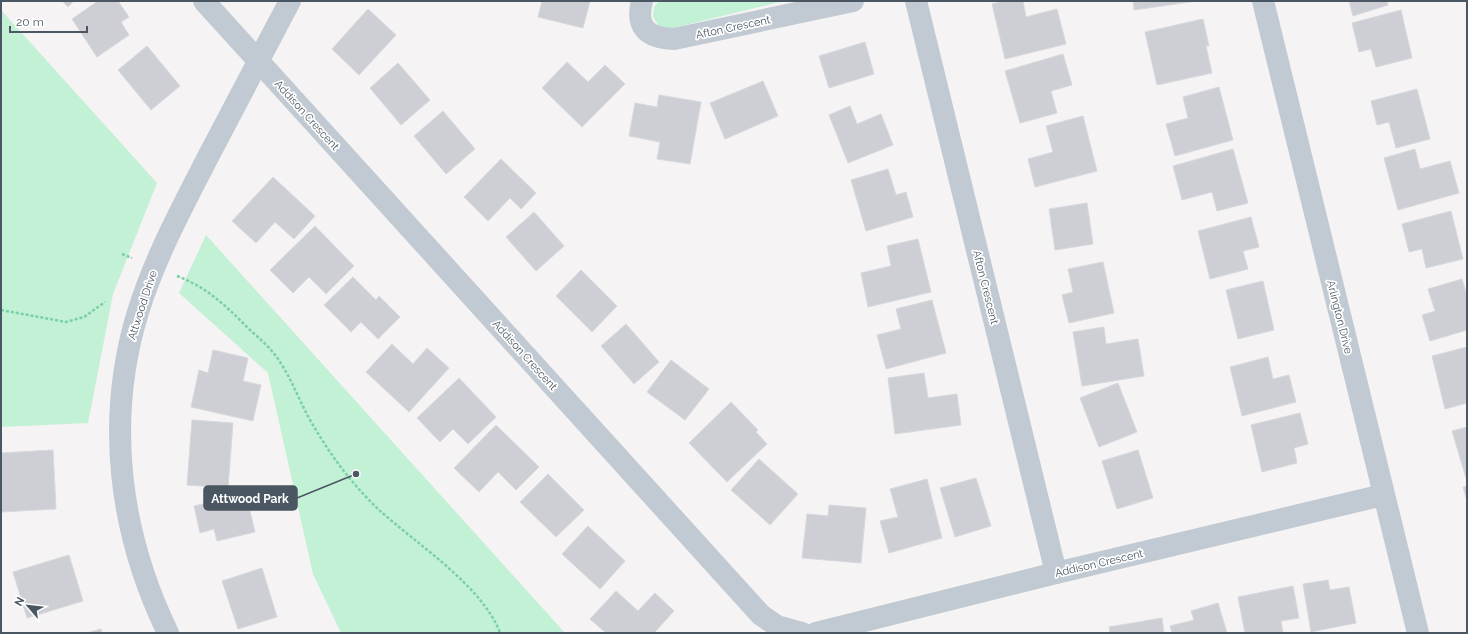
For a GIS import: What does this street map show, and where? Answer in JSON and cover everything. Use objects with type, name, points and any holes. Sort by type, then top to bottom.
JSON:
[{"type":"street","name":"Addison Crescent","points":[[204,1],[761,615],[777,626],[802,633]]},
{"type":"street","name":"Attwood Drive","points":[[168,633],[149,587],[126,506],[119,432],[119,412],[124,372],[138,312],[160,253],[290,1]]},
{"type":"street","name":"Afton Crescent","points":[[642,1],[640,19],[646,30],[652,36],[660,39],[674,40],[853,1]]},
{"type":"street","name":"Afton Crescent","points":[[916,1],[1056,573]]},
{"type":"street","name":"Arlington Drive","points":[[1263,1],[1418,633]]},
{"type":"street","name":"Addison Crescent","points":[[816,633],[1056,573],[1383,495]]},
{"type":"path","points":[[122,254],[132,258]]},
{"type":"path","points":[[182,278],[196,284],[222,303],[274,354],[284,369],[321,440],[349,479],[379,510],[469,587],[484,605],[500,633]]},
{"type":"path","points":[[1,310],[66,322],[84,317],[105,302]]},
{"type":"green space","points":[[659,1],[784,1],[669,29],[659,26],[653,17],[654,7]]},
{"type":"green space","points":[[1,10],[157,183],[113,294],[88,423],[1,427]]},
{"type":"green space","points":[[206,235],[565,633],[341,633],[313,574],[268,373],[179,293]]},
{"type":"building","points":[[62,1],[74,1],[68,7]]},
{"type":"building","points":[[98,1],[118,1],[129,17],[121,22],[129,35],[97,57],[72,19]]},
{"type":"building","points":[[542,1],[590,1],[583,28],[538,17]]},
{"type":"building","points":[[1004,1],[1023,1],[1026,17],[1057,9],[1066,44],[1005,59],[992,4]]},
{"type":"building","points":[[1133,1],[1197,1],[1134,10]]},
{"type":"building","points":[[1349,1],[1387,1],[1388,5],[1353,16]]},
{"type":"building","points":[[368,9],[396,35],[359,75],[332,49]]},
{"type":"building","points":[[1401,10],[1412,58],[1376,67],[1371,49],[1359,52],[1352,23]]},
{"type":"building","points":[[1203,19],[1209,46],[1206,46],[1212,73],[1157,85],[1145,32]]},
{"type":"building","points":[[865,42],[874,74],[829,88],[819,56]]},
{"type":"building","points":[[147,46],[180,86],[151,110],[118,70]]},
{"type":"building","points":[[1063,54],[1072,85],[1051,91],[1057,113],[1020,123],[1005,71]]},
{"type":"building","points":[[567,62],[588,82],[605,65],[625,84],[582,127],[542,88]]},
{"type":"building","points":[[398,63],[430,100],[401,125],[370,88]]},
{"type":"building","points":[[763,81],[778,116],[725,139],[710,103]]},
{"type":"building","points":[[1219,87],[1233,140],[1175,156],[1166,124],[1188,118],[1183,97]]},
{"type":"building","points":[[1417,89],[1430,139],[1396,148],[1389,122],[1377,125],[1371,101]]},
{"type":"building","points":[[659,95],[701,102],[690,164],[657,159],[660,142],[629,136],[635,103],[657,107]]},
{"type":"building","points":[[850,106],[857,124],[881,114],[893,145],[848,163],[829,115]]},
{"type":"building","points":[[443,111],[475,149],[446,174],[414,136]]},
{"type":"building","points":[[1083,116],[1097,171],[1035,187],[1028,159],[1053,152],[1046,126]]},
{"type":"building","points":[[1233,149],[1248,203],[1217,211],[1212,192],[1182,200],[1173,166]]},
{"type":"building","points":[[1415,149],[1420,169],[1450,161],[1459,193],[1398,210],[1384,158]]},
{"type":"building","points":[[501,159],[536,193],[521,209],[510,198],[488,221],[464,197]]},
{"type":"building","points":[[888,169],[896,195],[906,192],[913,217],[866,231],[851,180]]},
{"type":"building","points":[[273,177],[315,216],[294,239],[275,222],[256,243],[232,221]]},
{"type":"building","points":[[1087,203],[1093,244],[1055,250],[1049,209]]},
{"type":"building","points":[[1451,211],[1463,259],[1426,268],[1422,249],[1409,252],[1402,224]]},
{"type":"building","points":[[534,212],[564,246],[536,271],[506,237]]},
{"type":"building","points":[[1251,217],[1259,247],[1243,251],[1248,269],[1210,279],[1198,231]]},
{"type":"building","points":[[315,226],[354,266],[326,294],[309,277],[293,293],[270,270]]},
{"type":"building","points":[[918,239],[931,292],[868,307],[861,273],[891,266],[887,246]]},
{"type":"building","points":[[1103,262],[1114,313],[1069,323],[1062,295],[1073,292],[1068,269]]},
{"type":"building","points":[[581,270],[617,306],[592,332],[556,296]]},
{"type":"building","points":[[353,277],[376,300],[379,296],[400,317],[378,339],[361,322],[351,332],[324,305]]},
{"type":"building","points":[[1462,279],[1467,296],[1467,330],[1430,341],[1422,315],[1435,311],[1428,289]]},
{"type":"building","points":[[1263,281],[1274,330],[1238,339],[1226,290]]},
{"type":"building","points":[[932,300],[946,353],[886,369],[877,335],[901,329],[896,309]]},
{"type":"building","points":[[626,324],[659,362],[634,384],[601,346]]},
{"type":"building","points":[[1104,327],[1106,344],[1138,339],[1144,376],[1082,386],[1073,332]]},
{"type":"building","points":[[392,344],[413,364],[427,348],[449,368],[409,412],[366,372]]},
{"type":"building","points":[[1467,347],[1467,403],[1445,409],[1432,356]]},
{"type":"building","points":[[213,350],[248,358],[243,381],[261,385],[253,421],[191,407],[199,370],[208,373]]},
{"type":"building","points":[[1268,357],[1273,379],[1289,375],[1296,402],[1242,416],[1230,367]]},
{"type":"building","points":[[671,360],[709,389],[685,420],[647,392]]},
{"type":"building","points":[[924,373],[928,398],[957,394],[961,425],[895,434],[888,378]]},
{"type":"building","points":[[459,378],[496,417],[468,444],[453,429],[440,442],[417,418]]},
{"type":"building","points":[[1118,383],[1137,432],[1099,447],[1080,398]]},
{"type":"building","points":[[731,402],[758,430],[756,432],[767,444],[727,482],[689,443]]},
{"type":"building","points":[[1300,413],[1308,444],[1294,448],[1297,463],[1262,472],[1251,425]]},
{"type":"building","points":[[192,420],[233,423],[228,488],[187,485]]},
{"type":"building","points":[[496,425],[539,467],[516,490],[498,472],[479,492],[454,468]]},
{"type":"building","points":[[1467,427],[1467,478],[1466,478],[1452,431]]},
{"type":"building","points":[[53,450],[56,509],[1,512],[1,453]]},
{"type":"building","points":[[1138,450],[1153,498],[1117,509],[1102,461]]},
{"type":"building","points":[[759,459],[798,494],[770,525],[731,490]]},
{"type":"building","points":[[548,474],[584,510],[556,537],[520,502]]},
{"type":"building","points":[[976,478],[991,526],[955,537],[940,488]]},
{"type":"building","points":[[927,479],[942,538],[889,553],[880,521],[898,517],[890,489]]},
{"type":"building","points":[[1467,486],[1467,501],[1463,487]]},
{"type":"building","points":[[246,494],[255,532],[217,541],[214,529],[200,533],[194,506]]},
{"type":"building","points":[[829,505],[866,508],[861,563],[802,558],[807,514],[828,516]]},
{"type":"building","points":[[588,526],[625,561],[600,589],[562,554]]},
{"type":"building","points":[[69,555],[83,601],[27,618],[13,572]]},
{"type":"building","points":[[262,568],[277,617],[238,629],[222,581]]},
{"type":"building","points":[[1328,580],[1330,590],[1349,587],[1356,623],[1311,632],[1303,584]]},
{"type":"building","points":[[1293,586],[1299,618],[1281,621],[1283,633],[1245,633],[1238,597]]},
{"type":"building","points":[[616,591],[638,611],[655,593],[674,611],[654,633],[606,633],[590,619]]},
{"type":"building","points":[[1218,603],[1227,633],[1172,633],[1170,626],[1194,620],[1191,611]]},
{"type":"building","points":[[1162,618],[1164,633],[1110,633],[1109,627]]},
{"type":"building","points":[[101,629],[102,633],[87,633]]},
{"type":"place","name":"Attwood Park","points":[[356,474]]}]
